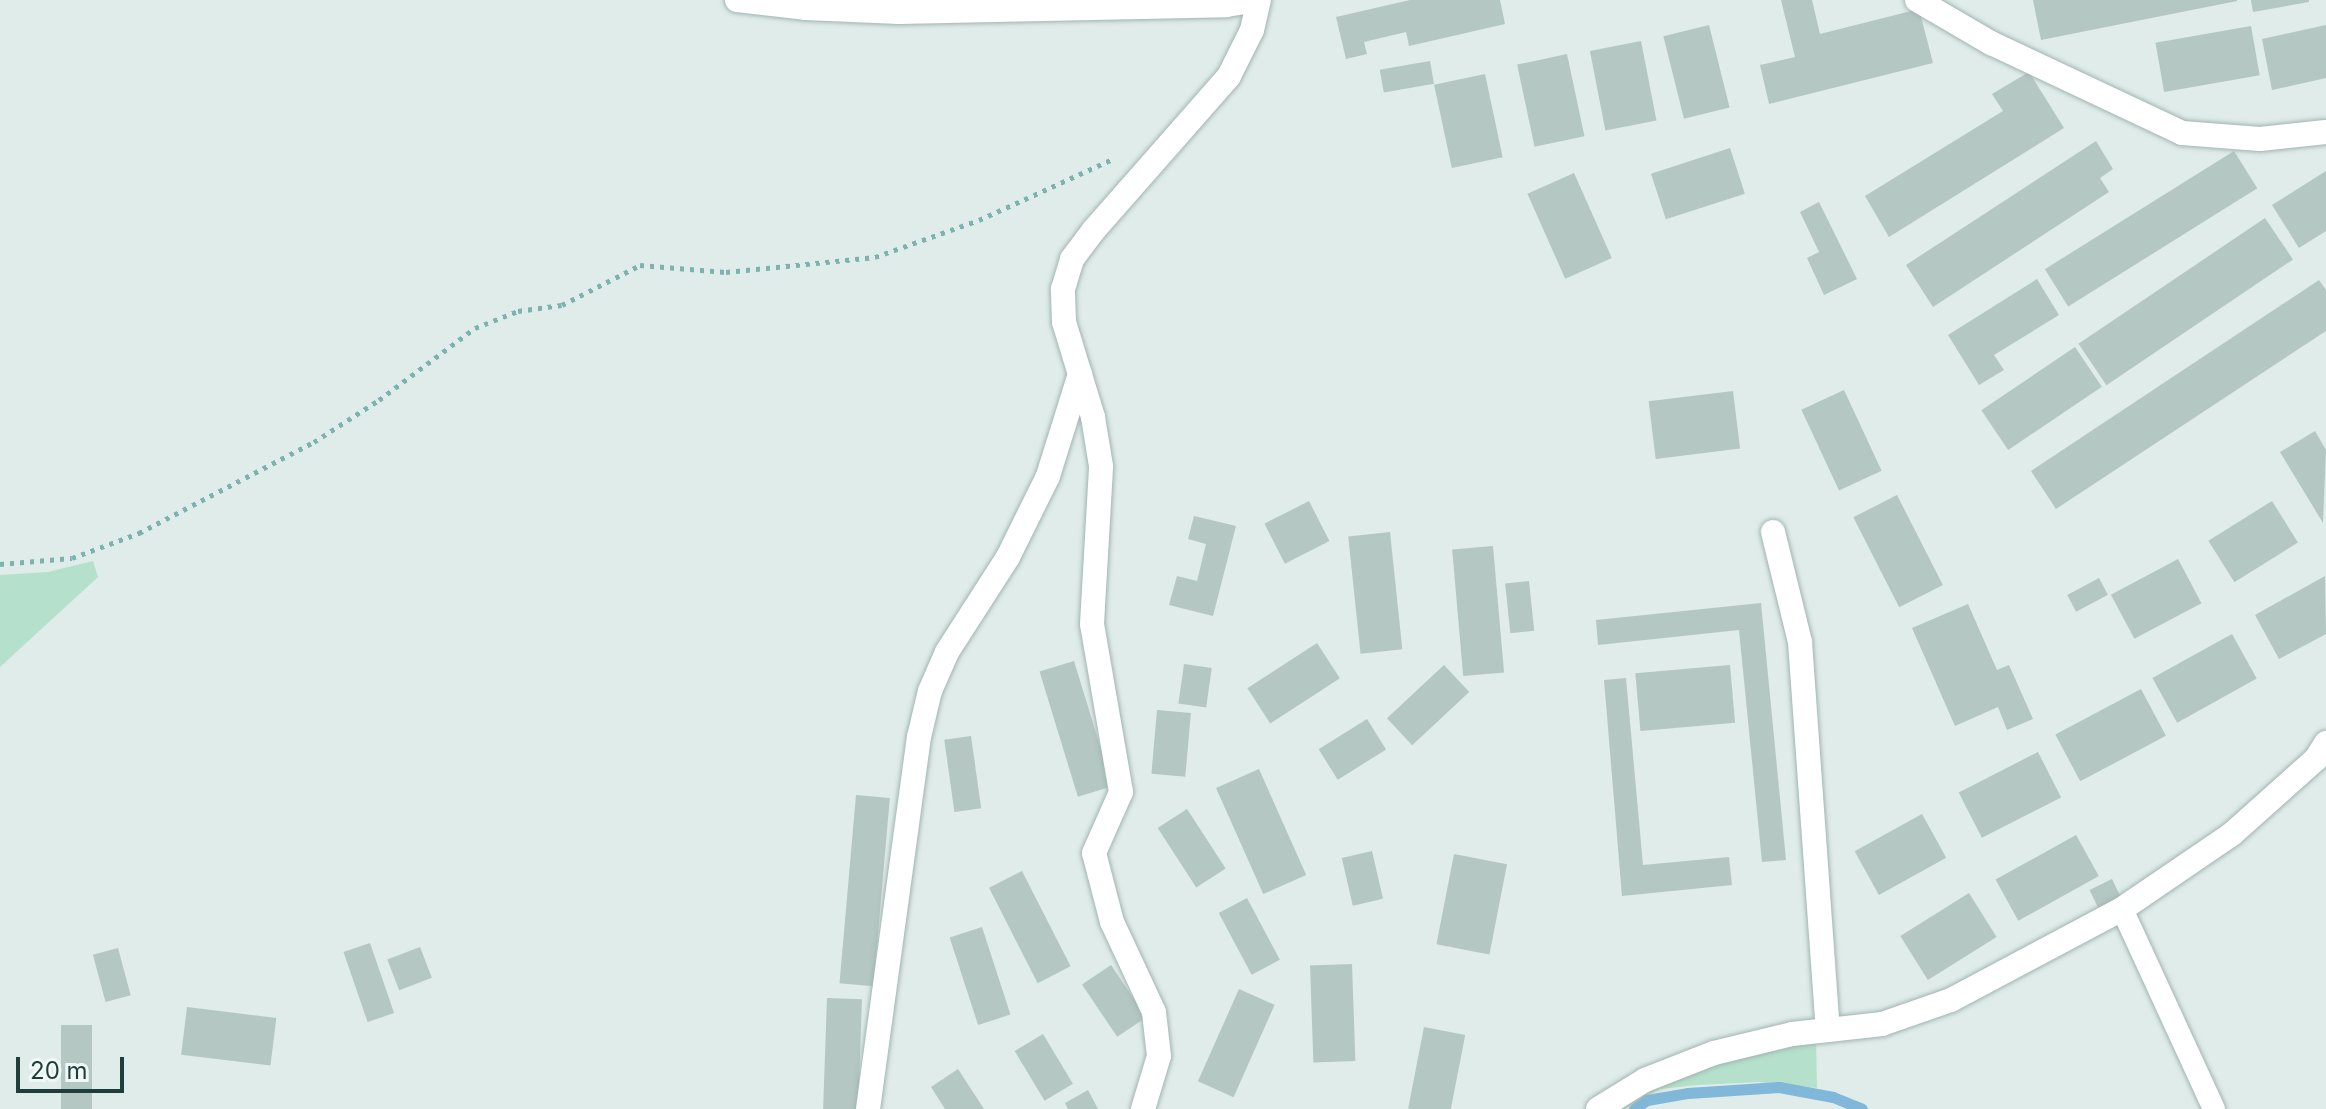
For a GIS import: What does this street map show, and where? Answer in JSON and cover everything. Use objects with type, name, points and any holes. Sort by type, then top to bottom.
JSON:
[{"type":"street","points":[[737,0],[805,8],[899,12],[1226,5],[1257,0],[1252,30],[1229,76],[1072,259],[1063,289],[1064,322],[1093,417],[1101,466],[1092,624],[1121,792],[1094,853],[1112,922],[1154,1012],[1159,1056],[1143,1109]]},
{"type":"street","points":[[1917,0],[1991,43],[2182,133],[2260,139],[2326,132]]},
{"type":"street","points":[[868,1109],[919,737],[930,691],[947,652],[1008,557],[1042,490],[1080,374]]},
{"type":"street","points":[[1773,532],[1800,642],[1828,1030]]},
{"type":"street","points":[[1598,1109],[1645,1080],[1714,1053],[1792,1034],[1882,1024],[1951,1000],[2122,909],[2232,834],[2316,759],[2326,743]]},
{"type":"lane","points":[[2122,909],[2214,1109]]},
{"type":"path","points":[[0,564],[72,558],[139,533],[314,442],[379,400],[475,328],[518,311],[562,305],[640,265],[726,272],[875,257],[979,220],[1121,155]]},
{"type":"green space","points":[[93,561],[98,577],[0,667],[0,575],[48,572]]},
{"type":"green space","points":[[1816,1037],[1817,1088],[1759,1082],[1698,1085],[1660,1089],[1624,1109],[1609,1109],[1716,1062]]},
{"type":"building","points":[[1410,0],[1500,0],[1505,24],[1409,46],[1406,32],[1364,42],[1367,54],[1346,59],[1336,17]]},
{"type":"building","points":[[1781,0],[1812,0],[1820,34],[1919,9],[1933,63],[1769,104],[1760,65],[1795,57]]},
{"type":"building","points":[[2033,0],[2237,0],[2237,1],[2041,40]]},
{"type":"building","points":[[2251,0],[2309,0],[2309,2],[2253,12]]},
{"type":"building","points":[[1709,25],[1730,107],[1684,119],[1663,36]]},
{"type":"building","points":[[2326,25],[2326,78],[2272,90],[2262,39]]},
{"type":"building","points":[[2251,26],[2260,75],[2164,92],[2155,43]]},
{"type":"building","points":[[1641,41],[1656,121],[1605,130],[1590,51]]},
{"type":"building","points":[[1567,54],[1584,136],[1535,147],[1517,65]]},
{"type":"building","points":[[1430,61],[1434,84],[1384,93],[1380,70]]},
{"type":"building","points":[[2029,72],[2064,128],[1889,237],[1865,196],[2003,111],[1992,94]]},
{"type":"building","points":[[1485,74],[1503,157],[1452,168],[1434,85]]},
{"type":"building","points":[[2096,141],[2113,169],[2100,178],[2109,192],[1933,307],[1906,265]]},
{"type":"building","points":[[1730,148],[1745,194],[1666,219],[1651,174]]},
{"type":"building","points":[[2234,151],[2257,188],[2068,306],[2045,269]]},
{"type":"building","points":[[2326,171],[2326,231],[2299,248],[2272,205]]},
{"type":"building","points":[[1574,173],[1612,258],[1565,279],[1527,194]]},
{"type":"building","points":[[1819,202],[1857,279],[1824,295],[1807,258],[1819,252],[1800,212]]},
{"type":"building","points":[[2265,218],[2293,259],[2106,385],[2078,344]]},
{"type":"building","points":[[2037,279],[2059,315],[1994,355],[2004,370],[1979,385],[1948,335]]},
{"type":"building","points":[[2319,280],[2326,290],[2326,331],[2056,509],[2031,471]]},
{"type":"building","points":[[2075,347],[2102,387],[2008,450],[1981,410]]},
{"type":"building","points":[[1844,390],[1882,471],[1839,491],[1801,410]]},
{"type":"building","points":[[1733,391],[1740,449],[1656,459],[1649,401]]},
{"type":"building","points":[[2315,431],[2326,450],[2323,523],[2280,452]]},
{"type":"building","points":[[1897,495],[1943,585],[1899,607],[1853,517]]},
{"type":"building","points":[[1309,501],[1329,541],[1285,564],[1264,524]]},
{"type":"building","points":[[2272,501],[2298,543],[2234,582],[2208,541]]},
{"type":"building","points":[[1194,516],[1236,526],[1213,616],[1169,605],[1177,576],[1197,581],[1206,544],[1188,539]]},
{"type":"building","points":[[1390,532],[1402,649],[1361,654],[1348,536]]},
{"type":"building","points":[[1493,546],[1504,673],[1463,676],[1452,550]]},
{"type":"building","points":[[2178,559],[2201,603],[2134,639],[2111,595]]},
{"type":"building","points":[[2325,576],[2326,634],[2279,659],[2255,615]]},
{"type":"building","points":[[2099,578],[2108,595],[2076,612],[2067,595]]},
{"type":"building","points":[[1529,581],[1534,631],[1510,633],[1505,584]]},
{"type":"building","points":[[1761,603],[1786,860],[1762,862],[1739,630],[1598,645],[1596,620]]},
{"type":"building","points":[[1968,604],[1997,670],[2009,665],[2033,719],[2007,730],[1998,707],[1955,726],[1912,628]]},
{"type":"building","points":[[2232,634],[2257,679],[2177,723],[2152,678]]},
{"type":"building","points":[[1317,643],[1340,678],[1270,723],[1247,688]]},
{"type":"building","points":[[1074,661],[1112,786],[1078,797],[1040,672]]},
{"type":"building","points":[[1184,664],[1212,668],[1206,708],[1178,704]]},
{"type":"building","points":[[1444,665],[1469,692],[1412,745],[1387,718]]},
{"type":"building","points":[[1730,665],[1735,723],[1640,731],[1635,673]]},
{"type":"building","points":[[1626,678],[1643,865],[1729,857],[1732,885],[1622,896],[1604,680]]},
{"type":"building","points":[[2141,689],[2166,736],[2080,781],[2055,735]]},
{"type":"building","points":[[1157,710],[1191,713],[1185,777],[1151,774]]},
{"type":"building","points":[[1367,719],[1386,750],[1338,780],[1319,749]]},
{"type":"building","points":[[971,736],[981,808],[954,812],[944,740]]},
{"type":"building","points":[[2038,752],[2061,797],[1982,838],[1959,792]]},
{"type":"building","points":[[1259,769],[1306,875],[1263,894],[1216,788]]},
{"type":"building","points":[[856,795],[890,798],[873,986],[840,983]]},
{"type":"building","points":[[1187,809],[1226,869],[1196,888],[1158,828]]},
{"type":"building","points":[[1922,814],[1946,858],[1879,895],[1855,851]]},
{"type":"building","points":[[2076,835],[2099,876],[2018,921],[1996,880]]},
{"type":"building","points":[[1372,851],[1383,899],[1353,906],[1342,858]]},
{"type":"building","points":[[1454,854],[1507,864],[1489,955],[1436,944]]},
{"type":"building","points":[[1022,871],[1071,966],[1038,983],[989,888]]},
{"type":"building","points":[[2112,879],[2123,901],[2100,912],[2090,890]]},
{"type":"building","points":[[1969,893],[1997,937],[1928,980],[1900,936]]},
{"type":"building","points":[[1247,898],[1280,960],[1252,975],[1219,913]]},
{"type":"building","points":[[982,927],[1010,1014],[978,1025],[950,938]]},
{"type":"building","points":[[370,943],[394,1013],[368,1022],[344,952]]},
{"type":"building","points":[[420,947],[432,978],[399,990],[387,960]]},
{"type":"building","points":[[118,948],[131,995],[106,1002],[93,955]]},
{"type":"building","points":[[1352,964],[1355,1061],[1313,1062],[1310,965]]},
{"type":"building","points":[[1111,965],[1146,1017],[1117,1037],[1082,985]]},
{"type":"building","points":[[1239,989],[1275,1005],[1234,1097],[1198,1081]]},
{"type":"building","points":[[827,998],[862,999],[858,1109],[823,1109]]},
{"type":"building","points":[[187,1007],[276,1018],[270,1066],[181,1055]]},
{"type":"building","points":[[61,1025],[92,1025],[92,1109],[61,1109]]},
{"type":"building","points":[[1424,1027],[1465,1035],[1451,1109],[1408,1108]]},
{"type":"building","points":[[1043,1034],[1073,1084],[1045,1101],[1015,1051]]},
{"type":"building","points":[[958,1069],[984,1109],[945,1109],[931,1087]]},
{"type":"building","points":[[1088,1090],[1098,1109],[1068,1109],[1065,1103]]},
{"type":"waterway","points":[[1634,1109],[1647,1100],[1688,1093],[1779,1087],[1833,1097],[1862,1109]]}]
